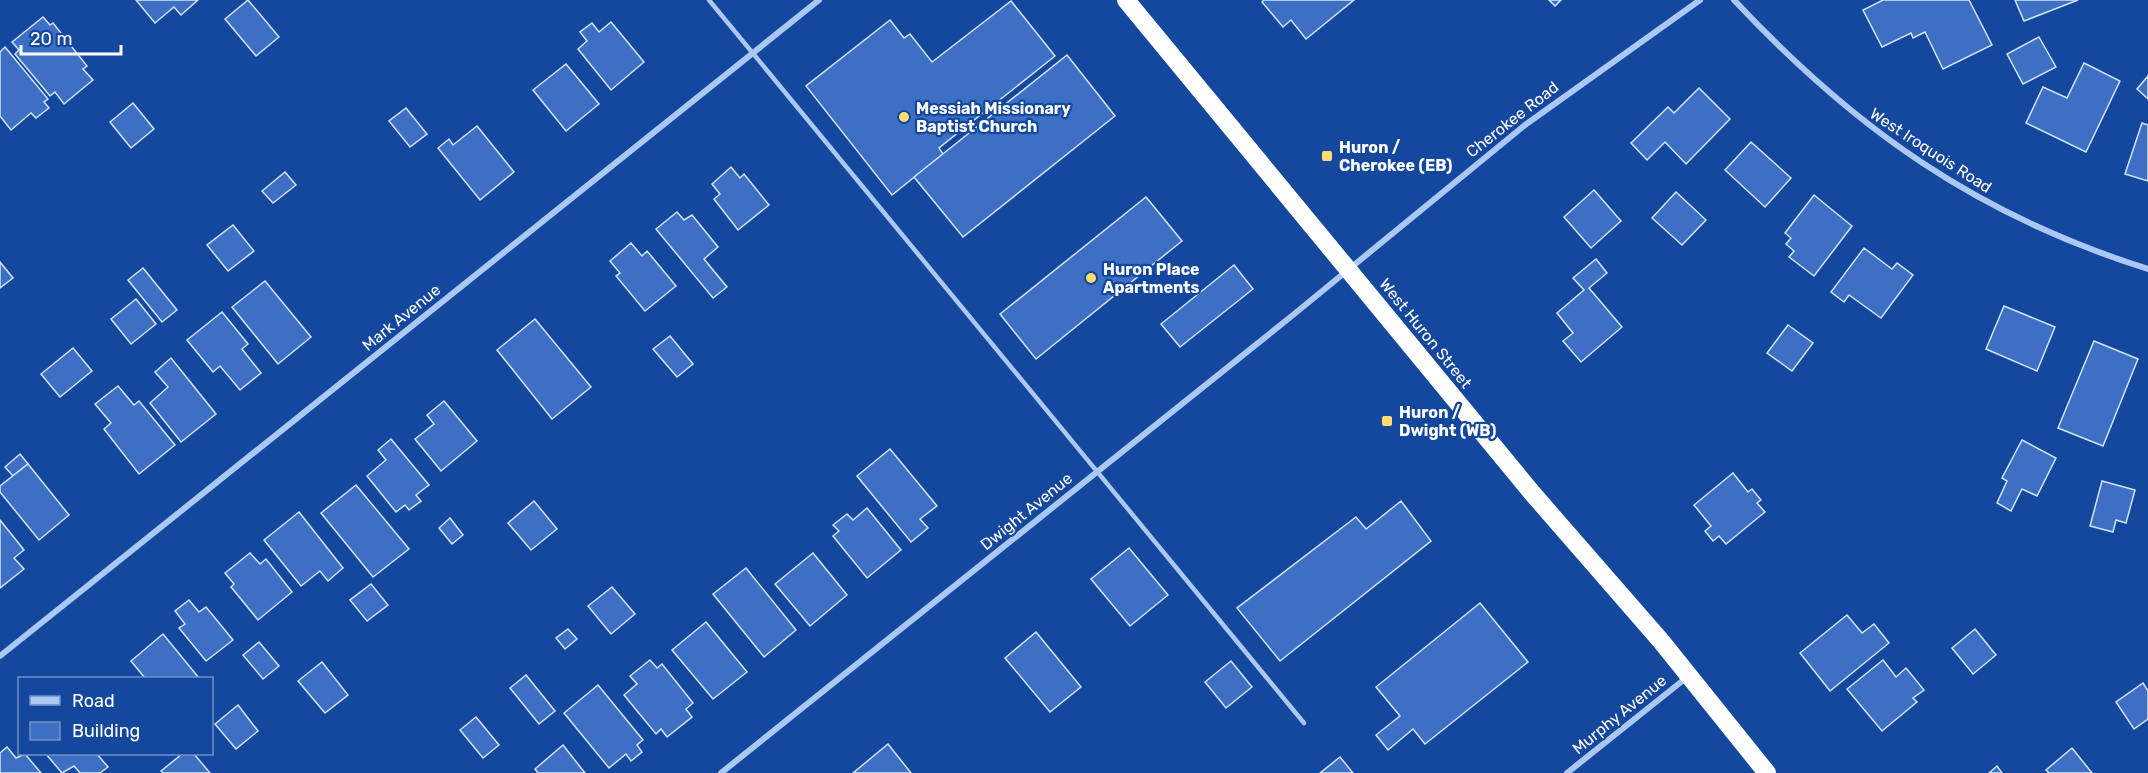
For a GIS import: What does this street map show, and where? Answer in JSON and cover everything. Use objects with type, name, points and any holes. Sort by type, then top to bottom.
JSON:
[{"type":"highway","name":"West Huron Street","points":[[1126,0],[1767,773]]},
{"type":"street","name":"Mark Avenue","points":[[0,656],[819,0]]},
{"type":"street","name":"Cherokee Road","points":[[1348,270],[1525,125],[1633,45],[1700,0]]},
{"type":"street","name":"West Iroquois Road","points":[[1734,0],[1785,54],[1823,89],[1872,129],[1924,166],[1984,201],[2036,227],[2148,269]]},
{"type":"street","name":"Dwight Avenue","points":[[721,773],[1348,270]]},
{"type":"street","name":"Murphy Avenue","points":[[1567,773],[1688,676]]},
{"type":"lane","points":[[709,0],[1304,723]]},
{"type":"building","points":[[136,0],[198,0],[181,15],[174,7],[155,23]]},
{"type":"building","points":[[248,0],[279,37],[256,56],[225,19]]},
{"type":"building","points":[[1264,0],[1354,0],[1306,39],[1291,20],[1283,27],[1262,2]]},
{"type":"building","points":[[1549,0],[1561,0],[1555,6]]},
{"type":"building","points":[[1883,0],[1969,0],[1992,45],[1943,69],[1925,32],[1913,38],[1911,33],[1882,47],[1863,10]]},
{"type":"building","points":[[2015,0],[2078,0],[2024,21]]},
{"type":"building","name":"Messiah Missionary Baptist Church","points":[[1011,1],[1055,56],[939,148],[943,154],[892,195],[806,86],[890,20],[904,38],[910,34],[932,62]]},
{"type":"building","points":[[43,17],[50,25],[53,23],[87,66],[83,69],[93,80],[64,104],[55,92],[50,96],[15,54],[19,50],[12,42]]},
{"type":"building","points":[[611,22],[644,62],[611,90],[578,49],[587,41],[580,32],[592,23],[599,32]]},
{"type":"building","points":[[2039,37],[2056,67],[2023,84],[2007,54]]},
{"type":"building","points":[[5,47],[48,99],[44,102],[49,108],[36,118],[31,113],[11,130],[0,116],[0,52]]},
{"type":"building","points":[[1067,55],[1115,116],[963,237],[914,177]]},
{"type":"building","points":[[2084,63],[2120,81],[2086,152],[2026,123],[2043,87],[2067,98]]},
{"type":"building","points":[[566,64],[599,104],[566,131],[533,90]]},
{"type":"building","points":[[2148,76],[2148,99],[2137,89]]},
{"type":"building","points":[[1699,88],[1730,119],[1686,164],[1665,142],[1647,160],[1631,143],[1668,107],[1674,113]]},
{"type":"building","points":[[133,103],[154,129],[131,148],[110,122]]},
{"type":"building","points":[[406,108],[427,134],[410,147],[389,121]]},
{"type":"building","points":[[2142,123],[2148,125],[2148,181],[2125,174]]},
{"type":"building","points":[[477,126],[514,172],[480,200],[438,148],[449,139],[453,145]]},
{"type":"building","points":[[1751,142],[1791,178],[1765,207],[1725,170]]},
{"type":"building","points":[[731,167],[740,178],[744,174],[769,205],[738,230],[714,199],[720,194],[712,184]]},
{"type":"building","points":[[285,172],[296,185],[273,203],[262,191]]},
{"type":"building","points":[[1594,190],[1621,221],[1591,248],[1564,217]]},
{"type":"building","points":[[1676,192],[1706,220],[1682,245],[1652,218]]},
{"type":"building","points":[[1814,195],[1852,226],[1814,276],[1789,257],[1794,251],[1786,244],[1791,238],[1785,233]]},
{"type":"building","name":"Huron Place Apartments","points":[[1146,197],[1182,241],[1036,359],[1000,314]]},
{"type":"building","points":[[677,212],[684,220],[692,215],[718,247],[704,259],[727,287],[713,298],[656,229]]},
{"type":"building","points":[[233,225],[254,251],[228,271],[207,245]]},
{"type":"building","points":[[631,243],[642,256],[647,251],[676,286],[645,311],[616,276],[620,273],[610,261]]},
{"type":"building","points":[[1864,248],[1892,269],[1897,263],[1913,275],[1881,318],[1849,295],[1844,302],[1831,292]]},
{"type":"building","points":[[1596,259],[1607,273],[1589,288],[1622,327],[1581,362],[1563,341],[1573,333],[1557,313],[1584,290],[1573,278]]},
{"type":"building","points":[[0,262],[13,278],[0,288]]},
{"type":"building","points":[[1234,265],[1253,289],[1180,347],[1161,324]]},
{"type":"building","points":[[143,268],[177,310],[162,322],[128,280]]},
{"type":"building","points":[[265,281],[311,337],[278,364],[232,307]]},
{"type":"building","points":[[136,299],[156,324],[131,344],[111,319]]},
{"type":"building","points":[[2004,306],[2055,327],[2037,371],[1986,349]]},
{"type":"building","points":[[222,312],[248,344],[242,349],[261,373],[240,390],[220,366],[213,372],[187,340]]},
{"type":"building","points":[[535,319],[591,387],[552,419],[497,350]]},
{"type":"building","points":[[1788,325],[1813,343],[1792,371],[1767,353]]},
{"type":"building","points":[[670,336],[693,364],[677,377],[653,349]]},
{"type":"building","points":[[2094,341],[2138,359],[2103,446],[2058,428]]},
{"type":"building","points":[[73,348],[92,371],[60,397],[41,374]]},
{"type":"building","points":[[171,358],[216,414],[181,442],[150,403],[168,387],[155,372]]},
{"type":"building","points":[[118,386],[134,405],[139,401],[175,445],[139,474],[104,429],[111,423],[95,404]]},
{"type":"building","points":[[444,401],[477,441],[441,471],[415,439],[434,424],[427,415]]},
{"type":"building","points":[[391,439],[429,485],[416,495],[421,501],[409,510],[405,505],[396,512],[367,476],[386,460],[378,450]]},
{"type":"building","points":[[2022,440],[2056,458],[2037,496],[2022,489],[2011,511],[1997,503],[2007,481],[2002,478]]},
{"type":"building","points":[[890,449],[937,506],[920,519],[928,528],[911,542],[857,476]]},
{"type":"building","points":[[20,454],[28,464],[13,476],[5,467]]},
{"type":"building","points":[[28,464],[69,515],[39,540],[0,492],[0,486]]},
{"type":"building","points":[[1733,473],[1748,492],[1752,489],[1761,500],[1757,503],[1765,512],[1726,544],[1719,536],[1713,541],[1705,531],[1711,526],[1694,505]]},
{"type":"building","points":[[2102,481],[2135,490],[2126,523],[2116,520],[2113,532],[2090,526]]},
{"type":"building","points":[[356,485],[409,549],[373,577],[321,513]]},
{"type":"building","points":[[534,501],[557,529],[531,550],[508,523]]},
{"type":"building","points":[[1401,501],[1431,541],[1280,661],[1237,608],[1356,517],[1366,529]]},
{"type":"building","points":[[867,508],[901,550],[867,578],[833,536],[839,531],[833,525],[847,514],[853,520]]},
{"type":"building","points":[[299,512],[343,568],[328,581],[320,571],[301,586],[264,540]]},
{"type":"building","points":[[450,518],[463,535],[452,544],[439,528]]},
{"type":"building","points":[[0,520],[24,550],[14,558],[24,569],[0,588]]},
{"type":"building","points":[[1129,548],[1168,595],[1130,626],[1091,579]]},
{"type":"building","points":[[250,553],[260,564],[266,559],[292,592],[258,620],[231,587],[234,584],[225,573]]},
{"type":"building","points":[[813,553],[847,595],[810,626],[775,584]]},
{"type":"building","points":[[746,568],[796,630],[764,657],[713,594]]},
{"type":"building","points":[[371,584],[388,605],[367,621],[350,600]]},
{"type":"building","points":[[612,587],[635,614],[611,634],[588,606]]},
{"type":"building","points":[[189,600],[199,612],[206,607],[233,640],[206,661],[179,628],[185,624],[175,611]]},
{"type":"building","points":[[1480,603],[1528,662],[1425,744],[1413,729],[1388,750],[1376,735],[1400,716],[1376,687]]},
{"type":"building","points":[[1847,615],[1862,633],[1874,624],[1889,643],[1830,691],[1800,653]]},
{"type":"building","points":[[706,622],[747,672],[713,699],[672,650]]},
{"type":"building","points":[[568,629],[577,639],[565,649],[556,638]]},
{"type":"building","points":[[1975,629],[1996,655],[1973,674],[1952,648]]},
{"type":"building","points":[[1036,632],[1081,687],[1050,712],[1005,658]]},
{"type":"building","points":[[163,634],[198,677],[144,677],[131,661]]},
{"type":"building","points":[[259,642],[279,666],[263,679],[243,655]]},
{"type":"building","points":[[650,660],[657,668],[662,664],[693,703],[686,709],[692,717],[667,737],[661,729],[656,734],[624,695],[637,684],[630,676]]},
{"type":"building","points":[[1883,660],[1896,677],[1906,668],[1924,690],[1913,698],[1917,702],[1882,731],[1847,689]]},
{"type":"building","points":[[1231,661],[1252,687],[1226,708],[1205,682]]},
{"type":"building","points":[[322,662],[348,695],[325,713],[298,681]]},
{"type":"building","points":[[526,675],[555,711],[539,724],[510,688]]},
{"type":"building","points":[[2143,683],[2148,691],[2148,719],[2134,729],[2116,702]]},
{"type":"building","points":[[598,685],[643,740],[637,745],[642,752],[631,761],[626,754],[609,768],[564,713]]},
{"type":"building","points":[[238,705],[258,731],[236,749],[215,724]]},
{"type":"building","points":[[476,717],[499,745],[483,758],[460,730]]},
{"type":"building","points":[[888,744],[911,773],[853,773]]},
{"type":"building","points":[[563,745],[585,773],[538,773],[535,769]]},
{"type":"building","points":[[7,747],[16,758],[26,755],[41,773],[0,773],[0,753]]},
{"type":"building","points":[[2072,748],[2092,773],[2049,773],[2046,770]]},
{"type":"building","points":[[47,755],[98,755],[108,767],[100,773],[80,773],[74,766],[62,773]]},
{"type":"building","points":[[181,755],[195,755],[210,773],[163,773],[161,771]]},
{"type":"building","points":[[1340,757],[1353,773],[1320,773]]},
{"type":"building","points":[[1997,766],[2002,773],[1989,773]]},
{"type":"place","name":"Messiah Missionary Baptist Church","points":[[904,117]]},
{"type":"place","name":"Huron / Cherokee (EB)","points":[[1327,156]]},
{"type":"place","name":"Huron Place Apartments","points":[[1091,278]]},
{"type":"place","name":"Huron / Dwight (WB)","points":[[1387,421]]}]
